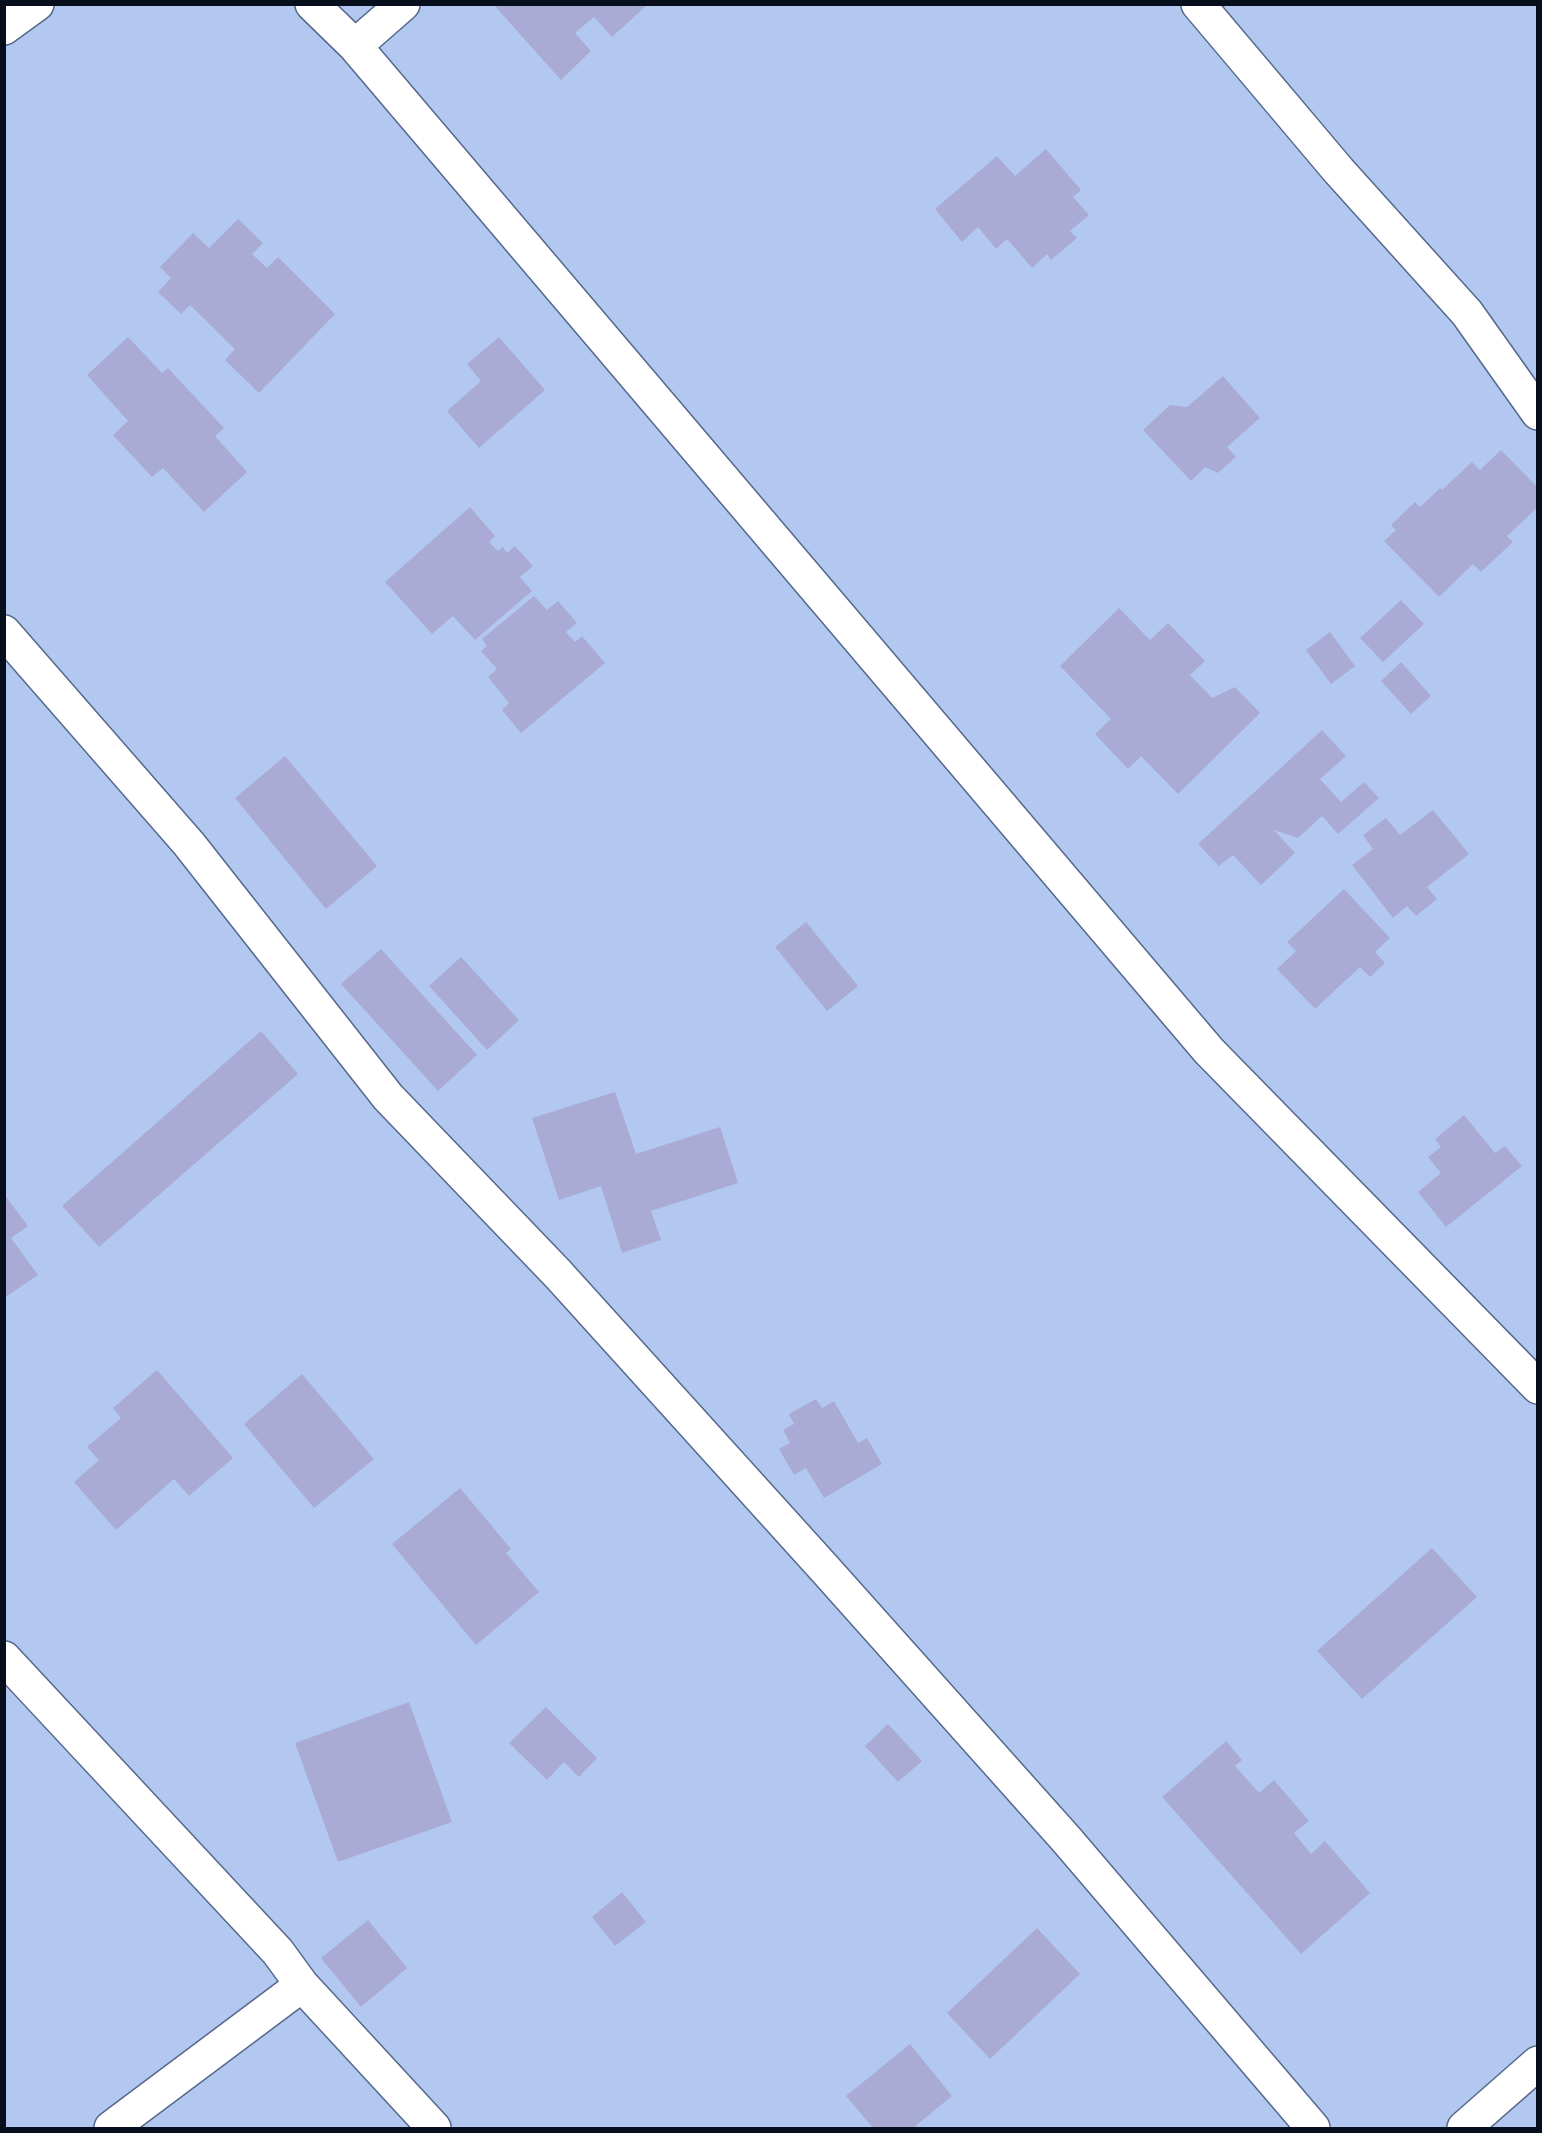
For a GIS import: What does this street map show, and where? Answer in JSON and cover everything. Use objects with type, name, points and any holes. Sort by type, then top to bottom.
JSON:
[{"type":"street","points":[[4,28],[37,4]]},
{"type":"street","points":[[312,4],[355,46],[1209,1051],[1538,1387]]},
{"type":"street","points":[[355,46],[403,4]]},
{"type":"street","points":[[1198,4],[1339,171],[1467,313],[1538,413]]},
{"type":"street","points":[[4,632],[189,844],[388,1097],[558,1274],[839,1585],[1066,1839],[1312,2128]]},
{"type":"street","points":[[4,1658],[278,1952],[302,1985],[434,2128]]},
{"type":"street","points":[[111,2128],[302,1985]]},
{"type":"street","points":[[1464,2128],[1538,2063]]},
{"type":"building","points":[[493,4],[648,4],[612,37],[594,17],[575,33],[591,51],[561,80]]},
{"type":"building","points":[[1046,149],[1081,190],[1073,197],[1089,215],[1070,231],[1077,238],[1051,260],[1047,254],[1032,268],[1007,239],[996,249],[978,227],[962,242],[935,209],[997,156],[1015,176]]},
{"type":"building","points":[[238,219],[263,243],[252,254],[267,268],[278,257],[335,314],[259,393],[225,360],[235,349],[190,305],[181,314],[158,292],[171,278],[160,267],[193,233],[209,248]]},
{"type":"building","points":[[128,337],[162,373],[168,368],[224,428],[215,436],[247,472],[204,512],[163,468],[152,477],[113,435],[128,421],[87,375]]},
{"type":"building","points":[[499,337],[545,390],[479,448],[447,411],[481,381],[467,364]]},
{"type":"building","points":[[1223,376],[1260,418],[1227,447],[1236,457],[1218,473],[1205,467],[1191,481],[1143,430],[1170,405],[1187,407]]},
{"type":"building","points":[[1501,450],[1538,488],[1538,507],[1507,536],[1513,542],[1481,572],[1473,564],[1439,597],[1384,541],[1396,530],[1391,525],[1415,502],[1420,507],[1472,462],[1480,470]]},
{"type":"building","points":[[470,507],[495,536],[489,542],[498,551],[503,547],[507,553],[515,546],[533,566],[520,577],[532,591],[475,640],[453,616],[432,634],[385,582]]},
{"type":"building","points":[[534,596],[547,610],[558,601],[577,623],[566,632],[575,642],[582,636],[605,663],[521,733],[502,710],[509,703],[488,677],[497,669],[481,651],[487,646],[482,639]]},
{"type":"building","points":[[1401,600],[1424,624],[1383,662],[1360,638]]},
{"type":"building","points":[[1119,608],[1150,640],[1168,623],[1205,661],[1190,675],[1212,698],[1235,687],[1260,713],[1178,794],[1141,756],[1128,769],[1095,734],[1111,719],[1060,666]]},
{"type":"building","points":[[1330,632],[1355,666],[1331,684],[1306,650]]},
{"type":"building","points":[[1401,662],[1431,696],[1411,714],[1381,681]]},
{"type":"building","points":[[1322,730],[1346,756],[1320,779],[1341,802],[1364,782],[1379,798],[1338,834],[1322,816],[1298,838],[1274,830],[1295,853],[1261,885],[1233,855],[1219,866],[1198,844]]},
{"type":"building","points":[[285,756],[377,866],[326,909],[235,798]]},
{"type":"building","points":[[1433,810],[1469,854],[1427,887],[1437,899],[1416,916],[1407,906],[1393,918],[1352,865],[1373,849],[1363,835],[1386,818],[1400,835]]},
{"type":"building","points":[[1344,889],[1390,938],[1375,952],[1385,963],[1370,977],[1360,967],[1315,1009],[1277,969],[1296,951],[1287,942]]},
{"type":"building","points":[[806,922],[858,986],[827,1011],[775,947]]},
{"type":"building","points":[[381,949],[477,1055],[438,1091],[341,984]]},
{"type":"building","points":[[461,957],[519,1020],[487,1050],[429,986]]},
{"type":"building","points":[[261,1031],[298,1074],[99,1247],[62,1206]]},
{"type":"building","points":[[615,1092],[636,1154],[720,1127],[738,1183],[651,1211],[661,1240],[622,1253],[601,1186],[559,1200],[532,1118]]},
{"type":"building","points":[[1464,1115],[1495,1153],[1505,1146],[1522,1166],[1446,1227],[1418,1192],[1441,1173],[1428,1157],[1441,1147],[1435,1139]]},
{"type":"building","points":[[4,1194],[28,1226],[11,1238],[38,1275],[4,1298]]},
{"type":"building","points":[[157,1370],[233,1458],[189,1496],[174,1479],[116,1530],[74,1482],[99,1460],[87,1447],[121,1418],[113,1408]]},
{"type":"building","points":[[302,1374],[374,1459],[314,1508],[244,1424]]},
{"type":"building","points":[[816,1399],[822,1408],[834,1401],[858,1443],[867,1438],[882,1464],[824,1498],[806,1468],[794,1475],[779,1449],[790,1443],[783,1430],[794,1424],[789,1414]]},
{"type":"building","points":[[460,1488],[511,1549],[506,1553],[539,1592],[476,1645],[392,1544]]},
{"type":"building","points":[[1432,1548],[1477,1597],[1362,1699],[1317,1651]]},
{"type":"building","points":[[409,1702],[452,1822],[338,1862],[295,1743]]},
{"type":"building","points":[[546,1707],[597,1758],[579,1777],[564,1762],[547,1780],[509,1743]]},
{"type":"building","points":[[888,1724],[922,1761],[898,1782],[865,1746]]},
{"type":"building","points":[[1226,1741],[1242,1760],[1235,1766],[1259,1793],[1274,1780],[1309,1821],[1294,1833],[1311,1854],[1325,1841],[1370,1893],[1301,1954],[1162,1797]]},
{"type":"building","points":[[622,1892],[646,1922],[615,1946],[592,1917]]},
{"type":"building","points":[[368,1920],[407,1968],[361,2007],[321,1958]]},
{"type":"building","points":[[1037,1928],[1080,1974],[990,2059],[947,2013]]},
{"type":"building","points":[[910,2044],[952,2096],[913,2128],[873,2128],[846,2096]]}]
